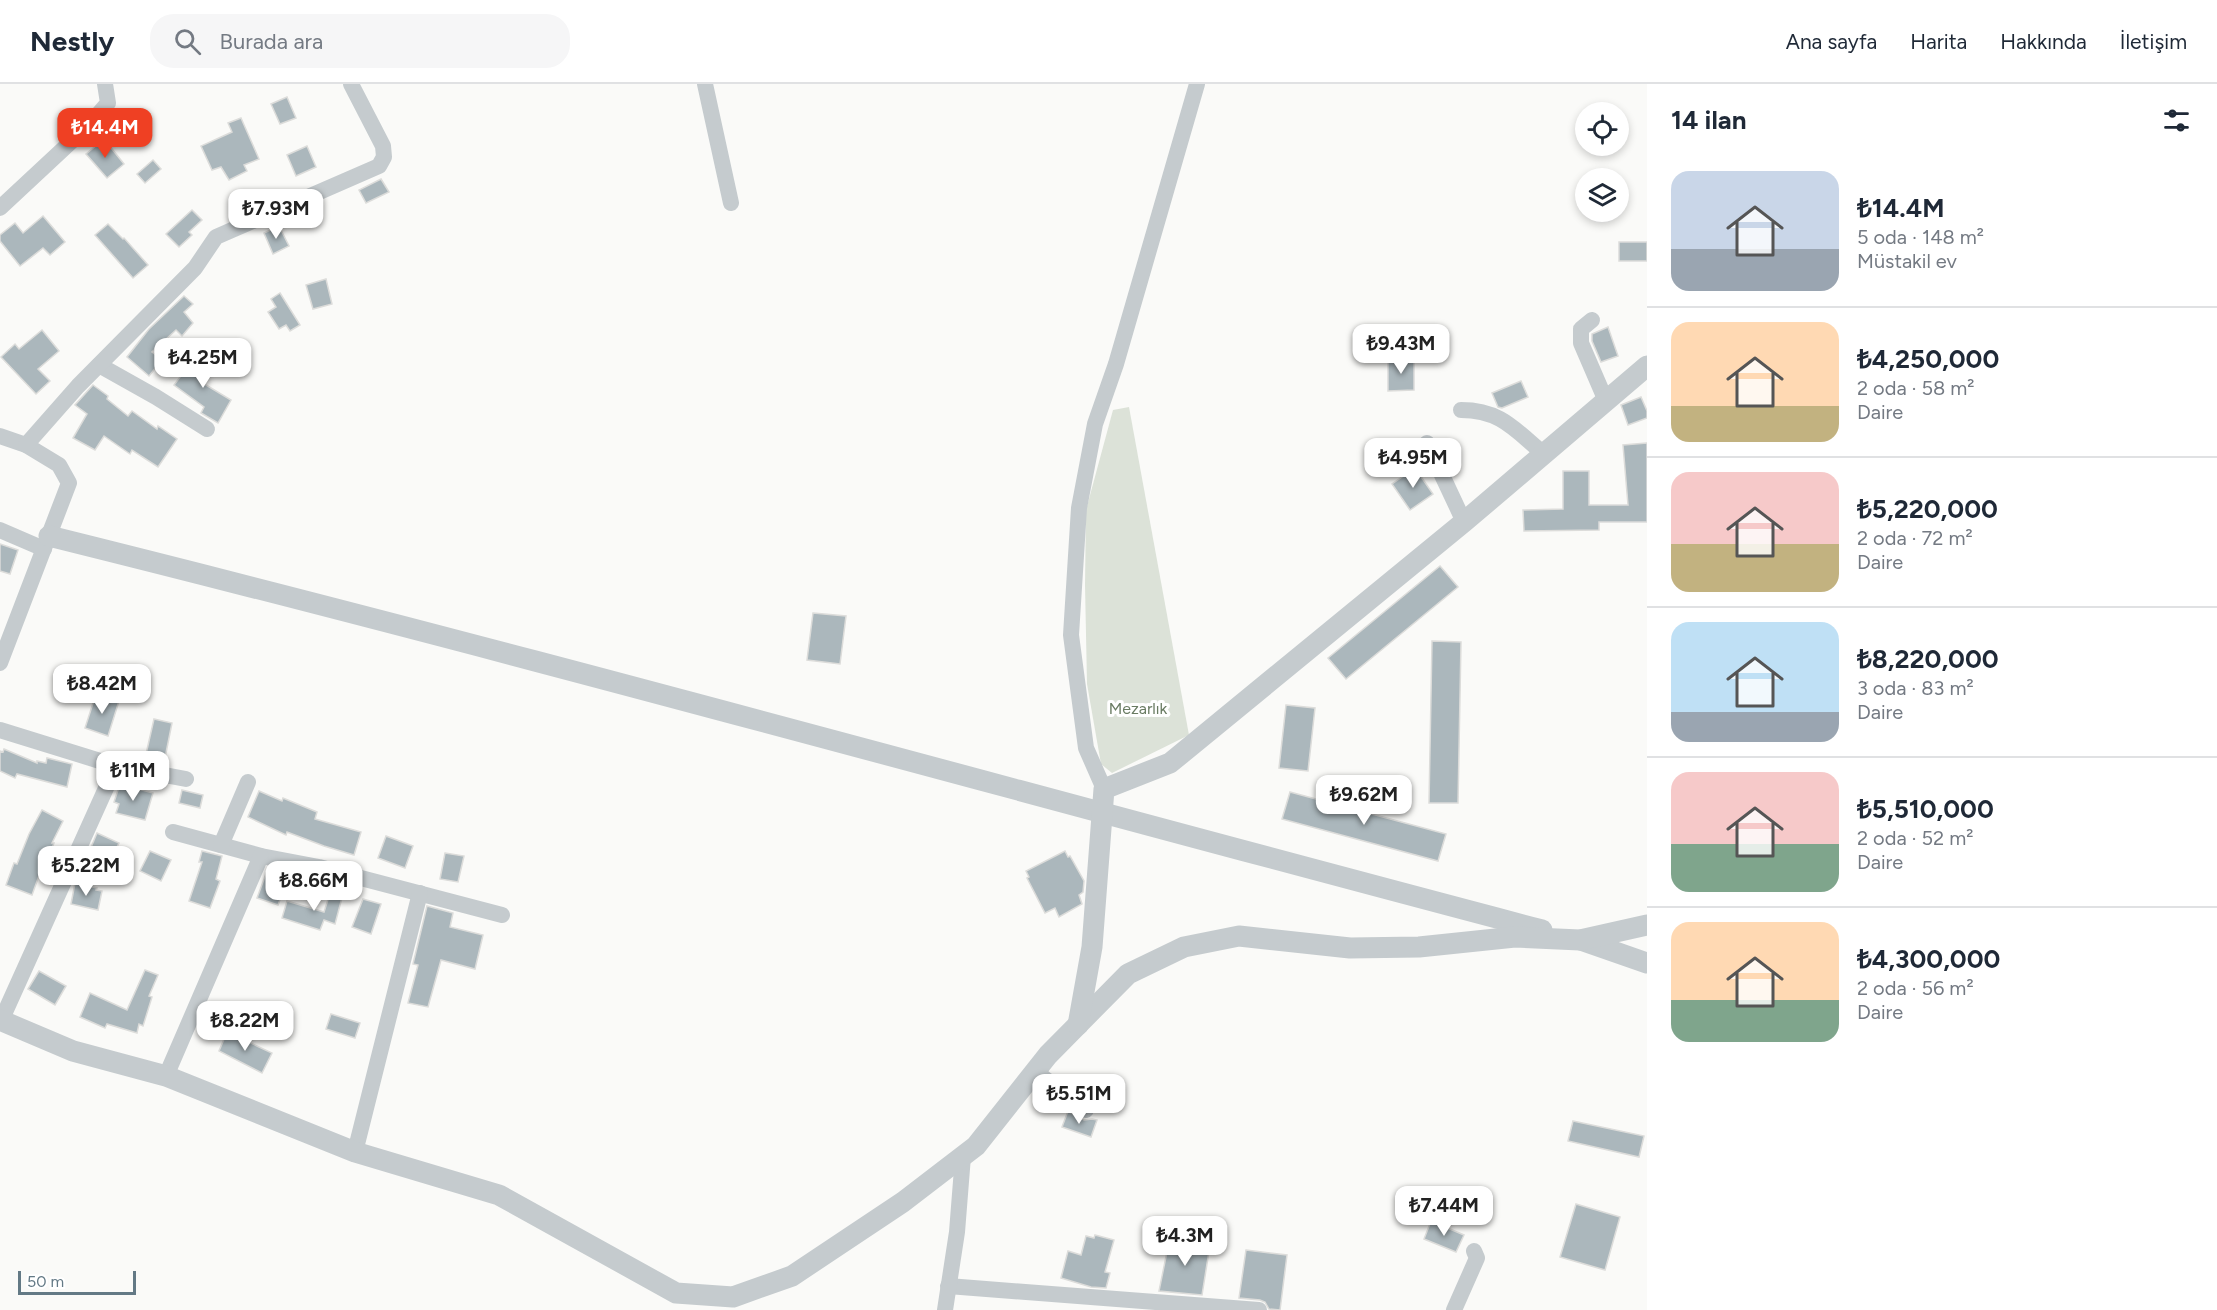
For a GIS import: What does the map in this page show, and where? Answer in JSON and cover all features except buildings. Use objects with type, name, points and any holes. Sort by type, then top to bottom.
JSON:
[{"type":"street","points":[[0,208],[89,125],[108,103],[105,84]]},
{"type":"street","points":[[26,445],[99,365],[195,268],[216,237],[379,166],[384,157],[383,146],[351,84]]},
{"type":"street","points":[[705,84],[731,203]]},
{"type":"street","points":[[1078,1025],[1092,947],[1104,789],[1086,748],[1071,635],[1078,508],[1095,424],[1116,364],[1197,84]]},
{"type":"street","points":[[1592,320],[1581,329],[1581,342],[1606,401]]},
{"type":"street","points":[[99,365],[207,429]]},
{"type":"street","points":[[1104,789],[1170,763],[1464,522],[1647,366]]},
{"type":"street","points":[[1461,410],[1479,410],[1502,418],[1544,454]]},
{"type":"street","points":[[0,436],[26,445],[59,465],[69,483],[0,663]]},
{"type":"street","points":[[1427,443],[1464,522]]},
{"type":"street","points":[[0,530],[805,731],[1102,814],[1580,940],[1647,963]]},
{"type":"street","points":[[0,730],[116,766],[186,778]]},
{"type":"street","points":[[116,766],[0,1020],[73,1051],[166,1076],[355,1152],[499,1195],[676,1293],[733,1297],[792,1276],[903,1202],[975,1146],[1035,1071],[1128,974],[1184,947],[1239,936],[1350,948],[1419,947],[1515,937],[1580,940],[1647,925]]},
{"type":"street","points":[[221,845],[248,782]]},
{"type":"street","points":[[173,832],[502,915]]},
{"type":"street","points":[[166,1076],[261,856]]},
{"type":"street","points":[[355,1152],[420,893]]},
{"type":"street","points":[[1035,1071],[1086,1110]]},
{"type":"street","points":[[945,1310],[957,1232],[963,1156]]},
{"type":"street","points":[[1454,1310],[1477,1258],[1474,1251]]},
{"type":"street","points":[[948,1286],[1259,1310]]},
{"type":"green space","name":"Mezarlık","points":[[1129,407],[1189,735],[1112,773],[1101,764],[1087,684],[1086,510],[1113,410]]}]
